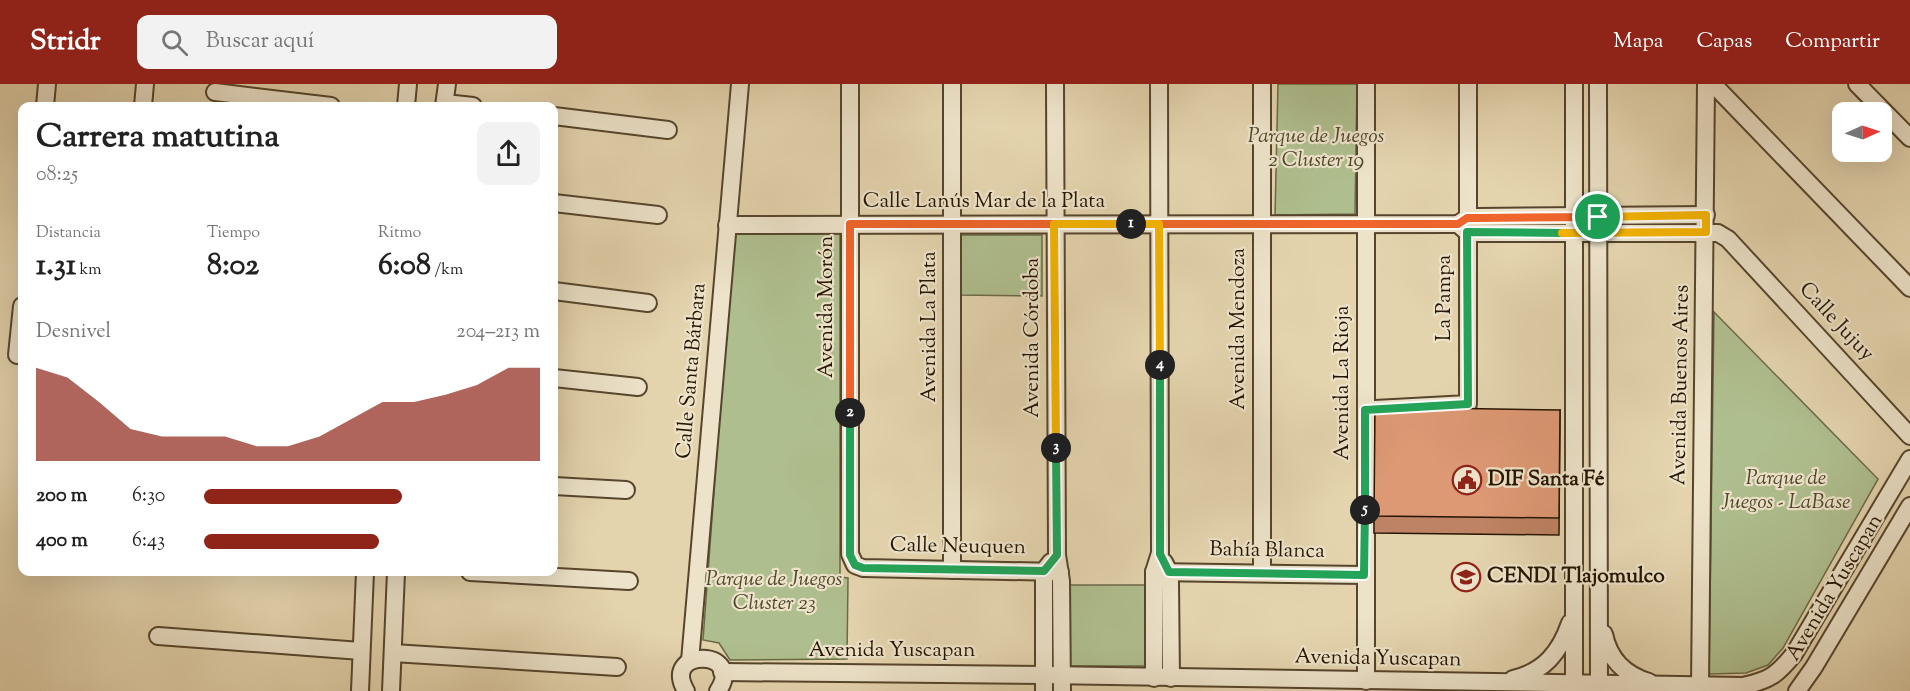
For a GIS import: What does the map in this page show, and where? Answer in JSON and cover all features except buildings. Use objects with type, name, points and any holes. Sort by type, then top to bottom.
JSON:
[{"type":"street","points":[[45,102],[47,84]]},
{"type":"street","points":[[144,102],[146,84]]},
{"type":"street","points":[[406,102],[408,84]]},
{"type":"street","points":[[445,102],[447,84]]},
{"type":"street","name":"Calle Santa Bárbara","points":[[687,691],[683,686],[682,672],[690,661],[740,84]]},
{"type":"street","name":"Avenida Morón","points":[[850,84],[850,555],[855,565]]},
{"type":"street","name":"Avenida La Plata","points":[[952,84],[952,570]]},
{"type":"street","name":"Avenida Córdoba","points":[[1053,683],[1054,84]]},
{"type":"street","points":[[1159,84],[1160,554],[1163,678]]},
{"type":"street","name":"Avenida Mendoza","points":[[1262,84],[1262,573]]},
{"type":"street","name":"Avenida La Rioja","points":[[1366,84],[1364,575],[1366,681]]},
{"type":"street","name":"La Pampa","points":[[1365,410],[1468,404],[1464,225],[1468,84]]},
{"type":"street","points":[[1574,84],[1574,688]]},
{"type":"street","points":[[1598,84],[1599,688]]},
{"type":"street","name":"Avenida Buenos Aires","points":[[1700,687],[1706,84]]},
{"type":"street","points":[[1713,84],[1910,288]]},
{"type":"street","points":[[1857,84],[1910,138]]},
{"type":"street","points":[[215,92],[298,102]]},
{"type":"street","points":[[558,116],[668,130]]},
{"type":"street","points":[[558,203],[658,215]]},
{"type":"street","name":"Calle Lanús Mar de la Plata","points":[[1598,225],[1706,215]]},
{"type":"street","name":"Calle Lanús Mar de la Plata","points":[[727,225],[1598,225],[1718,233],[1728,239]]},
{"type":"street","name":"Calle Jujuy","points":[[1728,239],[1910,436]]},
{"type":"street","points":[[558,292],[648,303]]},
{"type":"street","points":[[13,355],[18,328]]},
{"type":"street","points":[[558,378],[638,387]]},
{"type":"street","name":"Avenida Yuscapan","points":[[722,672],[1053,683],[1163,678],[1496,683],[1574,688],[1743,686],[1764,681],[1781,670],[1794,654],[1910,459]]},
{"type":"street","points":[[558,486],[626,490]]},
{"type":"street","name":"Avenida Yuscapan","points":[[1797,691],[1814,667],[1910,506]]},
{"type":"street","name":"Calle Neuquen","points":[[855,565],[863,568],[952,570],[1054,566]]},
{"type":"street","name":"Bahía Blanca","points":[[1161,572],[1364,575]]},
{"type":"street","points":[[360,691],[365,576]]},
{"type":"street","points":[[391,691],[396,576]]},
{"type":"street","points":[[541,576],[629,581]]},
{"type":"street","points":[[1599,609],[1605,643],[1613,658],[1625,671],[1636,678],[1661,686]]},
{"type":"street","points":[[1496,683],[1525,676],[1542,668],[1552,659],[1565,637],[1574,610]]},
{"type":"street","points":[[158,636],[361,651]]},
{"type":"street","points":[[393,653],[617,667]]},
{"type":"street","points":[[690,661],[696,658],[709,658],[719,666],[723,679],[718,691]]},
{"type":"green space","name":"Parque de Juegos 2 Cluster 19","points":[[1278,84],[1357,84],[1355,214],[1275,215]]},
{"type":"green space","name":"Parque de Juegos Cluster 23","points":[[840,233],[840,577],[848,578],[847,659],[730,660],[719,643],[703,640],[733,234]]},
{"type":"green space","points":[[959,235],[1042,235],[1042,296],[959,295]]},
{"type":"green space","name":"Parque de Juegos - LaBase","points":[[1714,312],[1878,479],[1783,648],[1768,665],[1746,673],[1709,674]]},
{"type":"green space","points":[[1067,585],[1145,585],[1146,666],[1067,666]]},
{"type":"place","name":"DIF Santa Fé","points":[[1467,480]]},
{"type":"place","name":"CENDI Tlajomulco","points":[[1466,577]]},
{"type":"route","points":[[1598,217],[1467,218],[1458,224],[850,224],[850,555],[855,565],[863,568],[1044,571],[1057,555],[1054,224],[1159,224],[1160,554],[1169,572],[1364,575],[1365,410],[1468,404],[1467,232],[1706,232],[1706,215],[1598,217]]}]
